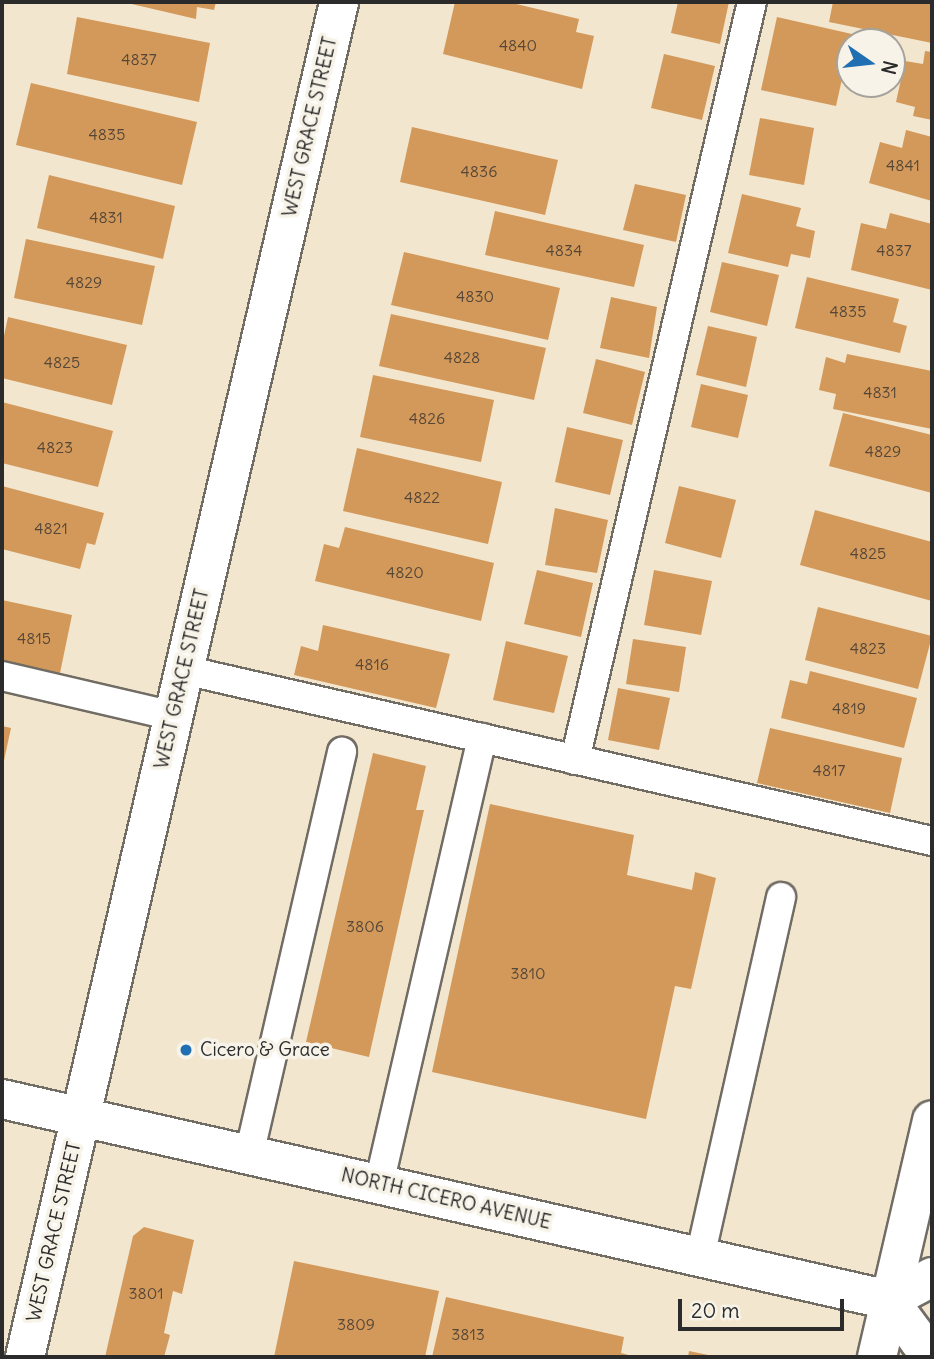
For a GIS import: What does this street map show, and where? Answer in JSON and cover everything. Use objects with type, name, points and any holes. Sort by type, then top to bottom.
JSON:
[{"type":"street","name":"WEST GRACE STREET","points":[[25,1357],[339,2]]},
{"type":"street","name":"NORTH CICERO AVENUE","points":[[2,1099],[890,1300]]},
{"type":"street","points":[[877,1357],[932,1120]]},
{"type":"street","points":[[890,1300],[932,1277]]},
{"type":"street","points":[[890,1300],[920,1342],[932,1345]]},
{"type":"lane","points":[[575,760],[752,2]]},
{"type":"lane","points":[[184,670],[932,841]]},
{"type":"lane","points":[[2,676],[174,716]]},
{"type":"lane","points":[[379,1184],[482,738]]},
{"type":"lane","points":[[249,1155],[342,752]]},
{"type":"lane","points":[[700,1257],[782,897]]},
{"type":"building","points":[[123,2],[216,2],[214,10],[197,7],[196,19]]},
{"type":"building","points":[[455,2],[508,2],[579,19],[576,32],[594,36],[582,89],[443,54]]},
{"type":"building","points":[[678,2],[729,2],[720,44],[671,33]]},
{"type":"building","points":[[833,2],[932,2],[932,43],[906,38],[906,28],[858,28],[829,22]]},
{"type":"building","points":[[77,17],[210,43],[199,102],[67,74]]},
{"type":"building","points":[[777,17],[836,30],[836,106],[761,90]]},
{"type":"building","points":[[925,51],[932,52],[932,120],[913,116],[915,107],[896,102],[897,98],[906,98],[906,61],[923,64]]},
{"type":"building","points":[[664,54],[715,66],[702,120],[651,108]]},
{"type":"building","points":[[31,83],[197,122],[182,185],[16,145]]},
{"type":"building","points":[[760,118],[814,128],[804,185],[749,175]]},
{"type":"building","points":[[412,127],[558,160],[545,215],[400,182]]},
{"type":"building","points":[[906,130],[932,137],[932,201],[869,183],[880,142],[902,148]]},
{"type":"building","points":[[49,175],[175,206],[163,259],[37,228]]},
{"type":"building","points":[[635,184],[686,195],[676,242],[623,230]]},
{"type":"building","points":[[742,194],[801,208],[796,226],[815,231],[810,258],[791,254],[788,267],[728,253]]},
{"type":"building","points":[[495,211],[644,245],[634,287],[485,255]]},
{"type":"building","points":[[890,213],[932,224],[932,290],[851,270],[861,223],[886,229]]},
{"type":"building","points":[[26,239],[155,266],[142,325],[14,298]]},
{"type":"building","points":[[404,252],[560,288],[548,340],[391,305]]},
{"type":"building","points":[[722,262],[779,275],[767,326],[710,312]]},
{"type":"building","points":[[807,277],[899,299],[893,322],[907,326],[900,353],[795,328]]},
{"type":"building","points":[[611,297],[657,307],[649,358],[600,348]]},
{"type":"building","points":[[391,314],[546,348],[534,400],[379,366]]},
{"type":"building","points":[[8,317],[127,345],[112,405],[2,378],[2,345]]},
{"type":"building","points":[[708,326],[757,337],[746,387],[696,375]]},
{"type":"building","points":[[847,354],[932,371],[932,429],[833,409],[836,394],[819,390],[826,357],[845,363]]},
{"type":"building","points":[[596,359],[645,372],[632,425],[583,413]]},
{"type":"building","points":[[373,375],[494,400],[481,462],[360,437]]},
{"type":"building","points":[[701,384],[748,395],[738,438],[691,427]]},
{"type":"building","points":[[2,402],[113,431],[98,487],[2,463]]},
{"type":"building","points":[[843,413],[932,435],[932,493],[829,466]]},
{"type":"building","points":[[567,427],[623,440],[610,495],[555,482]]},
{"type":"building","points":[[357,448],[502,482],[488,544],[343,511]]},
{"type":"building","points":[[2,486],[104,513],[95,545],[87,543],[80,569],[2,549]]},
{"type":"building","points":[[679,486],[736,500],[721,558],[665,543]]},
{"type":"building","points":[[555,508],[608,520],[597,573],[545,565]]},
{"type":"building","points":[[815,510],[932,542],[932,601],[800,565]]},
{"type":"building","points":[[345,527],[494,563],[481,621],[315,581],[324,544],[339,548]]},
{"type":"building","points":[[537,570],[593,583],[581,637],[524,624]]},
{"type":"building","points":[[654,570],[712,581],[701,635],[644,625]]},
{"type":"building","points":[[2,600],[72,615],[60,673],[2,661]]},
{"type":"building","points":[[818,607],[932,636],[918,689],[805,660]]},
{"type":"building","points":[[323,625],[450,654],[436,708],[294,675],[301,646],[318,651]]},
{"type":"building","points":[[633,639],[686,647],[679,692],[626,684]]},
{"type":"building","points":[[506,641],[568,656],[554,713],[493,700]]},
{"type":"building","points":[[810,671],[917,698],[904,748],[781,718],[790,680],[807,684]]},
{"type":"building","points":[[618,688],[670,698],[659,750],[608,740]]},
{"type":"building","points":[[2,726],[11,728],[3,765],[2,765]]},
{"type":"building","points":[[770,728],[902,758],[890,813],[757,783]]},
{"type":"building","points":[[373,753],[426,766],[416,810],[424,810],[369,1057],[306,1042]]},
{"type":"building","points":[[490,804],[634,835],[627,875],[692,890],[695,872],[716,878],[691,989],[675,986],[646,1119],[432,1072]]},
{"type":"building","points":[[144,1227],[194,1240],[182,1294],[173,1291],[164,1333],[170,1335],[164,1357],[105,1357],[133,1236]]},
{"type":"building","points":[[294,1261],[439,1291],[425,1357],[274,1357]]},
{"type":"building","points":[[446,1297],[624,1337],[621,1353],[636,1357],[432,1357]]},
{"type":"building","points":[[689,1351],[713,1356],[713,1357],[688,1357]]},
{"type":"place","name":"Cicero & Grace","points":[[186,1050]]}]
